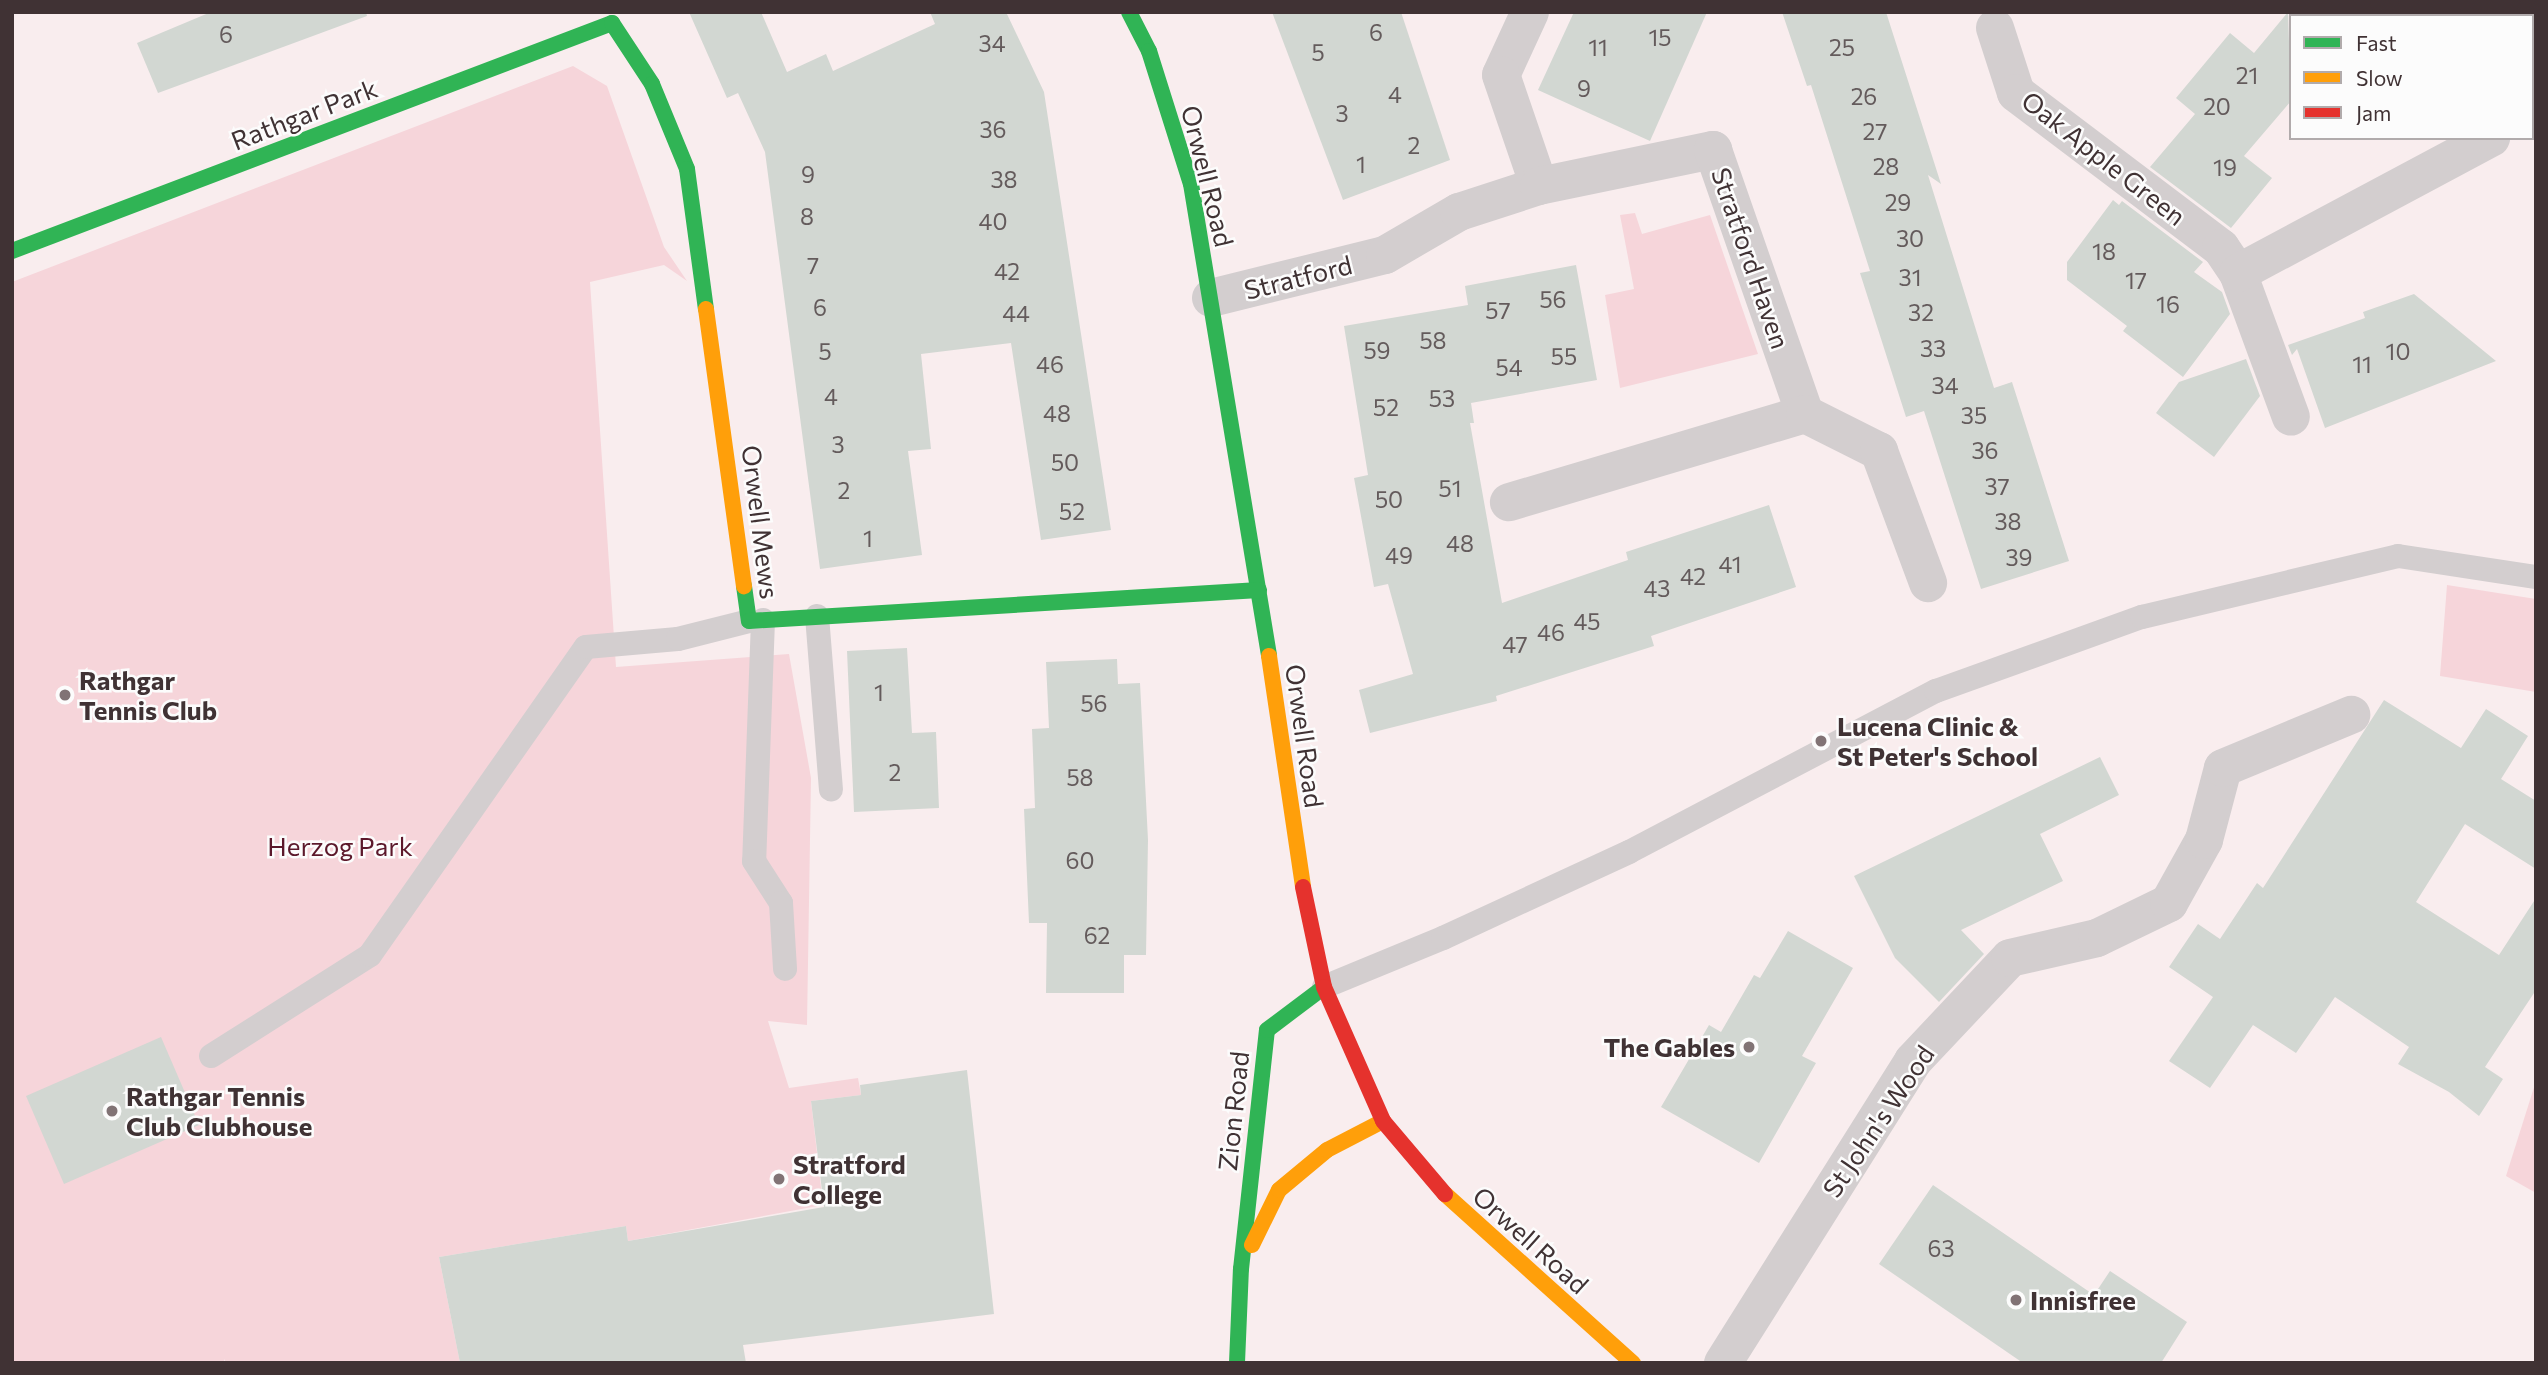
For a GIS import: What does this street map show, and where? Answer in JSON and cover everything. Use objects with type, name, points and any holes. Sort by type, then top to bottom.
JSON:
[{"type":"street","name":"Orwell Road","points":[[1129,12],[1149,51],[1191,184],[1259,590],[1301,880],[1324,987],[1383,1121],[1460,1212],[1633,1363]]},
{"type":"street","points":[[1530,12],[1501,75],[1539,186]]},
{"type":"street","name":"Rathgar Park","points":[[12,251],[610,18]]},
{"type":"street","name":"Orwell Mews","points":[[610,18],[652,84],[687,169],[756,621],[1259,590]]},
{"type":"street","name":"Oak Apple Green","points":[[1995,28],[2016,93],[2221,248],[2238,273],[2291,417]]},
{"type":"street","points":[[2238,273],[2487,140]]},
{"type":"street","name":"Stratford Haven","points":[[1385,255],[1459,212],[1539,186],[1713,150],[1805,414]]},
{"type":"street","name":"Stratford","points":[[1211,298],[1385,255]]},
{"type":"street","points":[[1509,502],[1805,414],[1879,450],[1928,583]]},
{"type":"street","name":"St John's Wood","points":[[1723,1363],[1913,1061],[2010,958],[2097,937],[2169,903],[2204,841],[2223,768],[2351,715]]},
{"type":"street","name":"Zion Road","points":[[1237,1363],[1241,1269],[1266,1030],[1324,987]]},
{"type":"street","name":"Zion Road","points":[[1241,1269],[1279,1190],[1327,1150],[1383,1121]]},
{"type":"lane","points":[[1324,987],[1443,939],[1629,852],[1936,691],[2142,617],[2398,556],[2536,577]]},
{"type":"lane","points":[[817,616],[831,789]]},
{"type":"lane","points":[[211,1056],[370,955],[586,647],[678,639],[756,621],[754,861],[781,903],[785,969]]},
{"type":"green space","name":"Herzog Park","points":[[573,66],[607,86],[664,247],[687,281],[664,265],[590,282],[616,667],[789,654],[811,778],[807,1025],[768,1021],[789,1088],[858,1078],[861,1095],[811,1101],[823,1205],[628,1241],[626,1226],[439,1257],[460,1363],[226,1363],[224,1359],[224,1363],[12,1363],[12,282]]},
{"type":"green space","points":[[1635,213],[1642,234],[1710,215],[1758,354],[1620,388],[1605,295],[1634,289],[1620,215]]},
{"type":"green space","points":[[2447,585],[2536,599],[2536,692],[2440,676]]},
{"type":"green space","points":[[2536,1081],[2536,1193],[2506,1176]]},
{"type":"building","points":[[211,12],[366,12],[367,16],[158,93],[137,43]]},
{"type":"building","points":[[689,12],[761,12],[787,72],[826,54],[833,71],[935,24],[930,12],[1006,12],[1044,92],[1111,530],[1041,540],[1011,343],[921,354],[931,449],[908,451],[922,555],[820,569],[765,152],[738,93],[727,98]]},
{"type":"building","points":[[1272,12],[1401,12],[1450,160],[1343,200]]},
{"type":"building","points":[[1574,12],[1707,12],[1650,141],[1538,90]]},
{"type":"building","points":[[1782,12],[1886,12],[1941,184],[1928,175],[1994,388],[2012,382],[2069,561],[1981,589],[1924,411],[1906,417],[1860,273],[1870,271],[1811,85],[1807,86]]},
{"type":"building","points":[[2288,12],[2289,103],[2244,156],[2272,178],[2231,228],[2150,167],[2195,114],[2176,98],[2230,33],[2254,53]]},
{"type":"building","points":[[2113,200],[2119,205],[2122,201],[2203,262],[2194,272],[2222,292],[2230,314],[2183,377],[2123,331],[2127,326],[2067,280],[2067,262]]},
{"type":"building","points":[[1576,265],[1597,380],[1471,403],[1474,423],[1470,423],[1502,603],[1628,560],[1626,552],[1769,505],[1796,587],[1651,636],[1654,646],[1496,696],[1497,701],[1370,733],[1359,690],[1413,674],[1388,584],[1374,587],[1354,478],[1368,475],[1344,326],[1468,305],[1465,286]]},
{"type":"building","points":[[2414,294],[2496,361],[2325,428],[2297,349],[2292,355],[2288,345],[2365,318],[2363,312]]},
{"type":"building","points":[[2246,359],[2260,396],[2214,457],[2156,413],[2179,382]]},
{"type":"building","points":[[907,648],[912,733],[936,732],[939,808],[854,812],[847,651]]},
{"type":"building","points":[[1117,659],[1118,684],[1140,683],[1148,840],[1146,955],[1124,955],[1124,993],[1046,993],[1047,923],[1029,923],[1024,809],[1035,808],[1032,729],[1049,728],[1046,662]]},
{"type":"building","points":[[2384,700],[2461,748],[2486,709],[2528,736],[2501,779],[2536,801],[2536,869],[2465,824],[2416,902],[2499,955],[2536,898],[2536,990],[2485,1067],[2503,1079],[2479,1116],[2449,1092],[2398,1064],[2409,1047],[2335,997],[2296,1053],[2253,1025],[2210,1088],[2169,1061],[2213,997],[2169,967],[2198,924],[2220,939],[2257,883],[2263,888]]},
{"type":"building","points":[[2100,757],[2119,795],[2040,834],[2063,881],[1961,930],[1984,954],[1939,1002],[1895,958],[1854,876]]},
{"type":"building","name":"The Gables","points":[[1788,931],[1853,968],[1802,1056],[1816,1063],[1759,1163],[1661,1107],[1709,1025],[1721,1032],[1754,975],[1760,978]]},
{"type":"building","name":"Rathgar Tennis Club Clubhouse","points":[[161,1037],[199,1125],[64,1184],[26,1096]]},
{"type":"building","points":[[967,1070],[994,1314],[743,1345],[746,1363],[460,1363],[439,1257],[626,1226],[628,1241],[824,1207],[811,1101],[861,1095],[860,1085]]},
{"type":"building","points":[[1933,1185],[2094,1295],[2110,1271],[2187,1322],[2161,1363],[2023,1363],[1879,1264]]},
{"type":"traffic: fast","points":[[1129,12],[1149,51],[1191,184],[1269,656]]},
{"type":"traffic: fast","points":[[12,251],[612,23],[652,84],[687,169],[706,309]]},
{"type":"traffic: fast","points":[[744,586],[749,621],[1259,590]]},
{"type":"traffic: fast","points":[[1237,1363],[1241,1269],[1267,1030],[1324,987]]},
{"type":"traffic: slow","points":[[706,309],[744,586]]},
{"type":"traffic: slow","points":[[1269,656],[1303,887]]},
{"type":"traffic: slow","points":[[1252,1245],[1279,1190],[1327,1150],[1383,1121]]},
{"type":"traffic: slow","points":[[1445,1194],[1633,1363]]},
{"type":"traffic: jam","points":[[1303,887],[1324,987],[1383,1121],[1445,1194]]},
{"type":"place","name":"Rathgar Tennis Club","points":[[65,695]]},
{"type":"place","name":"Lucena Clinic & St Peter's School","points":[[1821,741]]},
{"type":"place","name":"The Gables","points":[[1749,1047]]},
{"type":"place","name":"Rathgar Tennis Club Clubhouse","points":[[112,1111]]},
{"type":"place","name":"Stratford College","points":[[779,1179]]},
{"type":"place","name":"Innisfree","points":[[2016,1300]]}]
